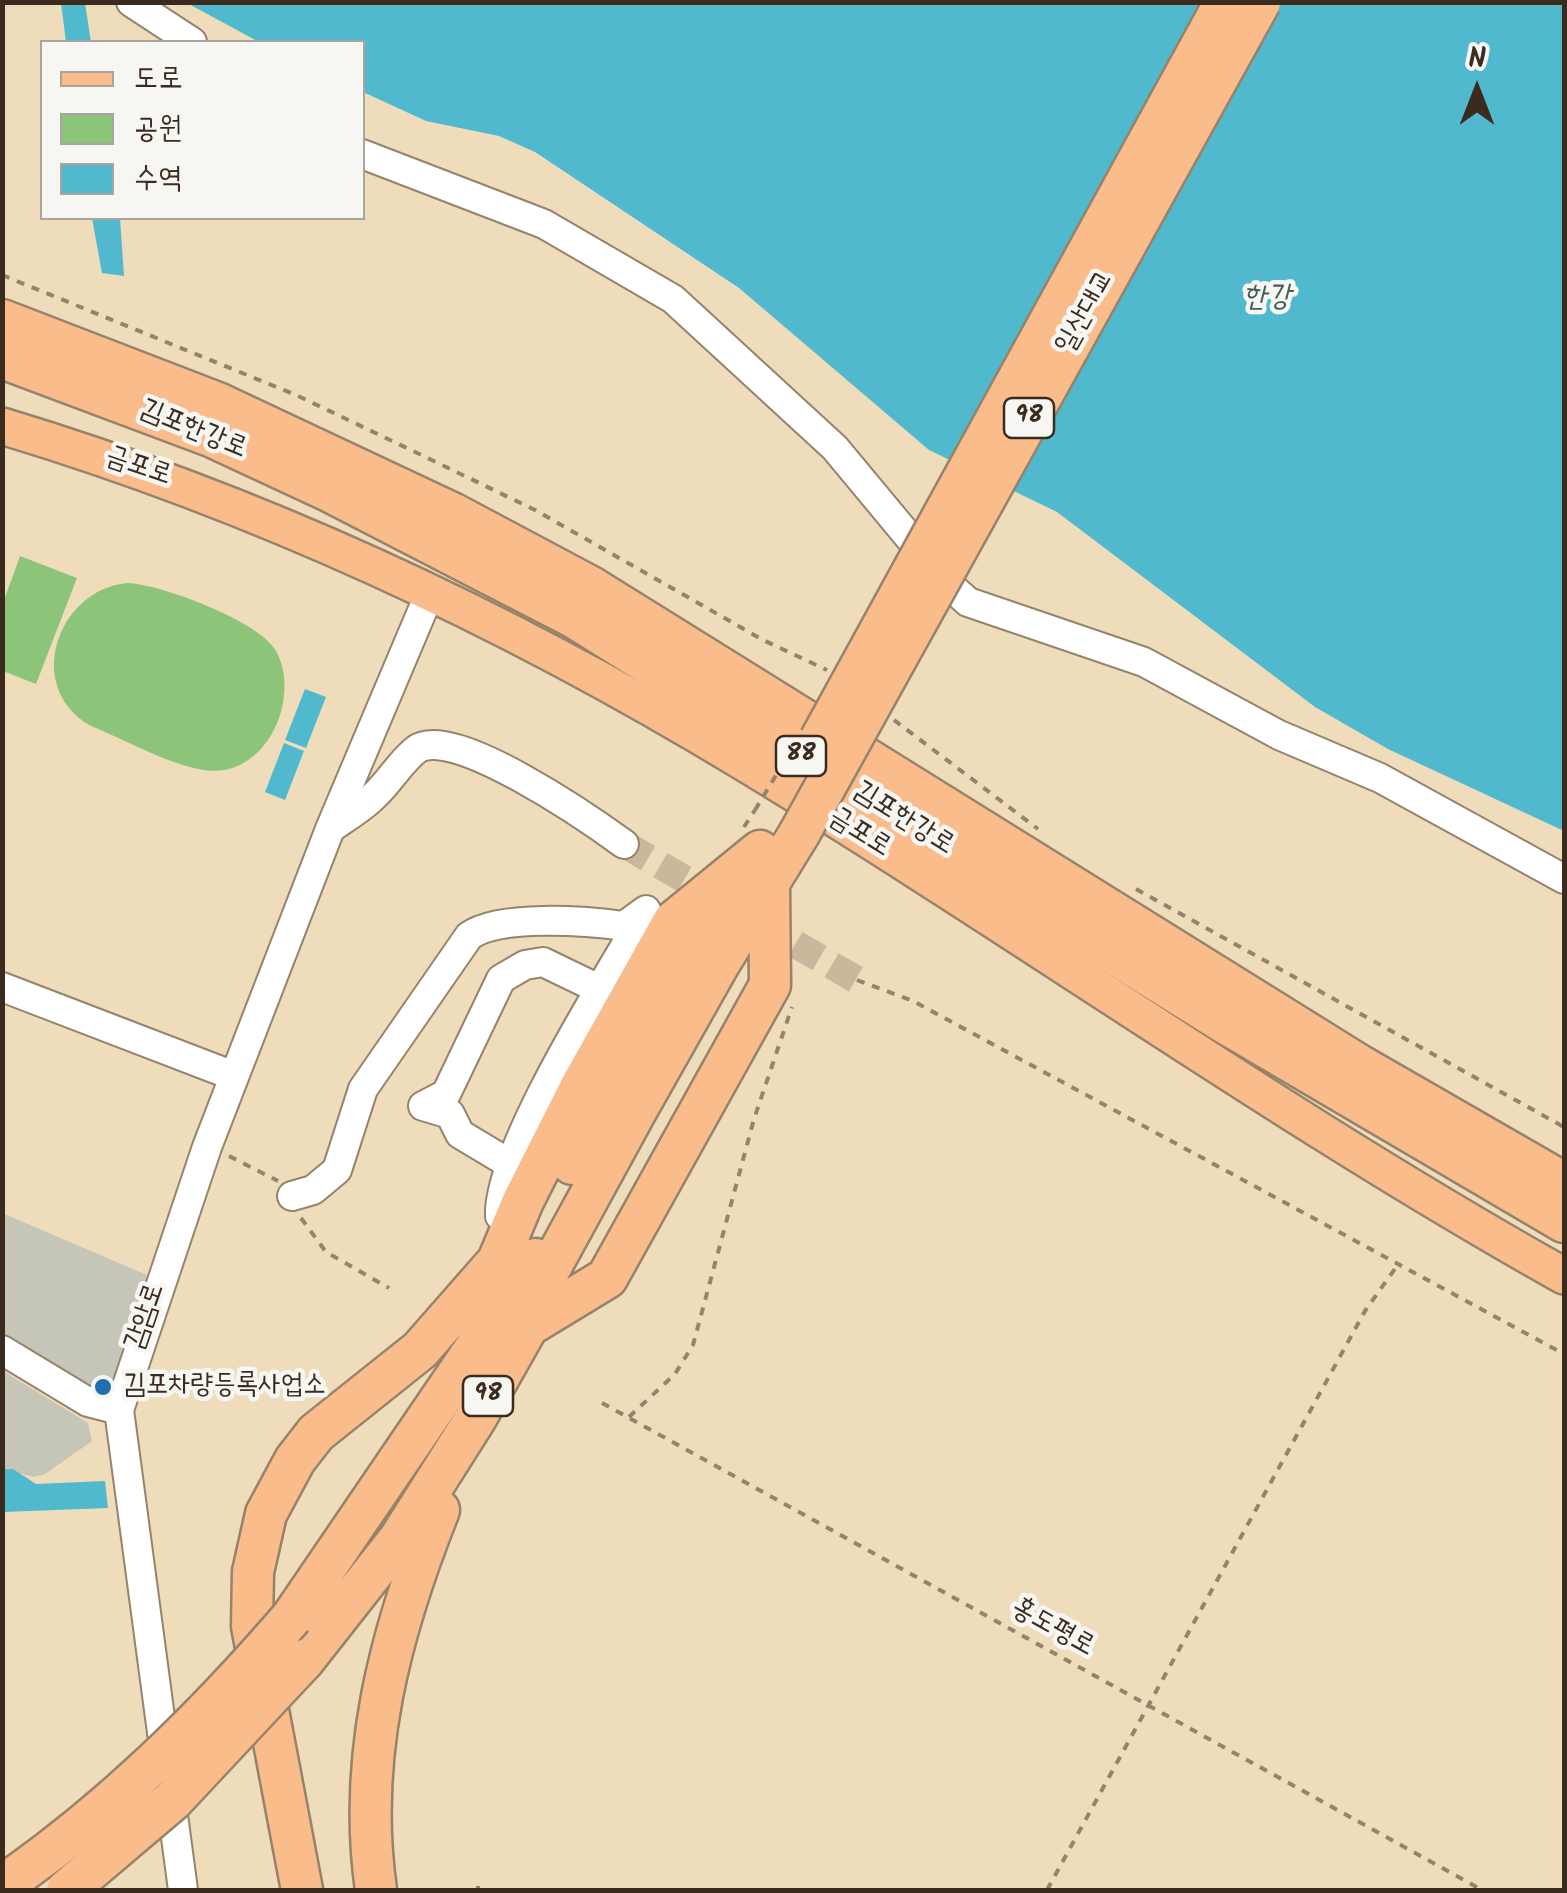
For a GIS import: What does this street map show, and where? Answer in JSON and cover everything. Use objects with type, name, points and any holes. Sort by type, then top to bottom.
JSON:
[{"type":"highway","name":"일산대교","points":[[776,848],[1224,2]]},
{"type":"highway","name":"일산대교","points":[[776,848],[1260,2]]},
{"type":"highway","name":"김포한강로","points":[[2,320],[237,412],[452,513],[591,587],[1358,1065],[1564,1183]]},
{"type":"highway","name":"김포한강로","points":[[2,358],[213,437],[378,515],[575,618],[1225,1023],[1564,1222]]},
{"type":"highway","points":[[776,848],[770,985],[607,1278],[528,1316],[498,1261],[500,1216],[566,1078],[659,918],[776,848]]},
{"type":"highway","points":[[302,1890],[252,1626],[253,1572],[266,1514],[294,1460],[316,1433],[420,1350],[498,1261],[522,1201],[581,1086],[673,922],[776,848]]},
{"type":"highway","name":"98","points":[[67,1890],[173,1800],[304,1660],[400,1538],[476,1418],[541,1285],[719,964],[776,848]]},
{"type":"highway","name":"98","points":[[2,1886],[136,1780],[230,1689],[292,1618],[437,1410],[528,1316]]},
{"type":"highway","points":[[376,1890],[370,1796],[378,1704],[407,1586],[476,1418]]},
{"type":"main road","name":"금포로","points":[[2,426],[245,508],[429,595],[739,760],[1285,1110],[1564,1276]]},
{"type":"street","points":[[132,2],[189,40]]},
{"type":"street","points":[[365,155],[544,224],[673,298],[835,448],[948,584],[968,602],[1144,662],[1279,735],[1380,778],[1564,879]]},
{"type":"street","name":"감암로","points":[[182,1890],[118,1410],[140,1336],[234,1076],[330,829],[429,595]]},
{"type":"street","points":[[330,829],[374,797],[418,748],[434,743],[457,747],[577,809],[624,844]]},
{"type":"street","points":[[292,1196],[314,1190],[337,1170],[362,1089],[468,936],[481,927],[590,922],[624,926],[646,910],[510,1164],[499,1196],[500,1216]]},
{"type":"street","points":[[510,1164],[460,1134],[450,1114],[423,1106],[446,1094],[492,992],[508,973],[543,962],[600,990]]},
{"type":"street","points":[[2,986],[234,1076]]},
{"type":"street","points":[[2,1350],[80,1398],[118,1410]]},
{"type":"street","points":[[361,1890],[370,1796]]},
{"type":"path","points":[[857,980],[913,1001],[1564,1354]]},
{"type":"path","points":[[629,1417],[674,1374],[693,1345],[710,1271],[754,1119],[790,1018],[792,997]]},
{"type":"path","points":[[1047,1890],[1364,1311],[1400,1262]]},
{"type":"path","name":"홍도평로","points":[[602,1404],[1482,1890]]},
{"type":"shaded area","points":[[2,1213],[147,1275],[114,1377],[104,1392],[96,1394],[3,1341]]},
{"type":"shaded area","points":[[3,1371],[88,1423],[92,1441],[45,1474],[34,1477],[3,1469]]},
{"type":"green space","points":[[20,556],[77,578],[36,684],[3,671],[3,603]]},
{"type":"green space","points":[[127,583],[208,606],[251,628],[276,651],[283,670],[281,712],[261,749],[245,762],[226,770],[190,767],[91,726],[70,709],[58,689],[54,666],[57,643],[67,621],[82,603],[103,590]]},
{"type":"water","points":[[61,3],[85,3],[91,40],[66,40]]},
{"type":"water","name":"한강","points":[[187,3],[1564,3],[1564,831],[1388,749],[1315,707],[1057,512],[929,450],[739,288],[535,152],[499,136],[426,121],[365,93],[365,40],[255,40]]},
{"type":"water","points":[[92,220],[120,220],[124,276],[102,273]]},
{"type":"water","points":[[305,689],[326,697],[306,748],[285,740]]},
{"type":"water","points":[[284,743],[304,751],[285,800],[265,792]]},
{"type":"water","points":[[3,1469],[13,1469],[36,1484],[105,1481],[108,1508],[3,1512]]},
{"type":"tunnel","points":[[624,844],[722,901]]},
{"type":"tunnel","points":[[759,923],[857,980]]},
{"type":"place","name":"김포차량등록사업소","points":[[103,1387]]}]
